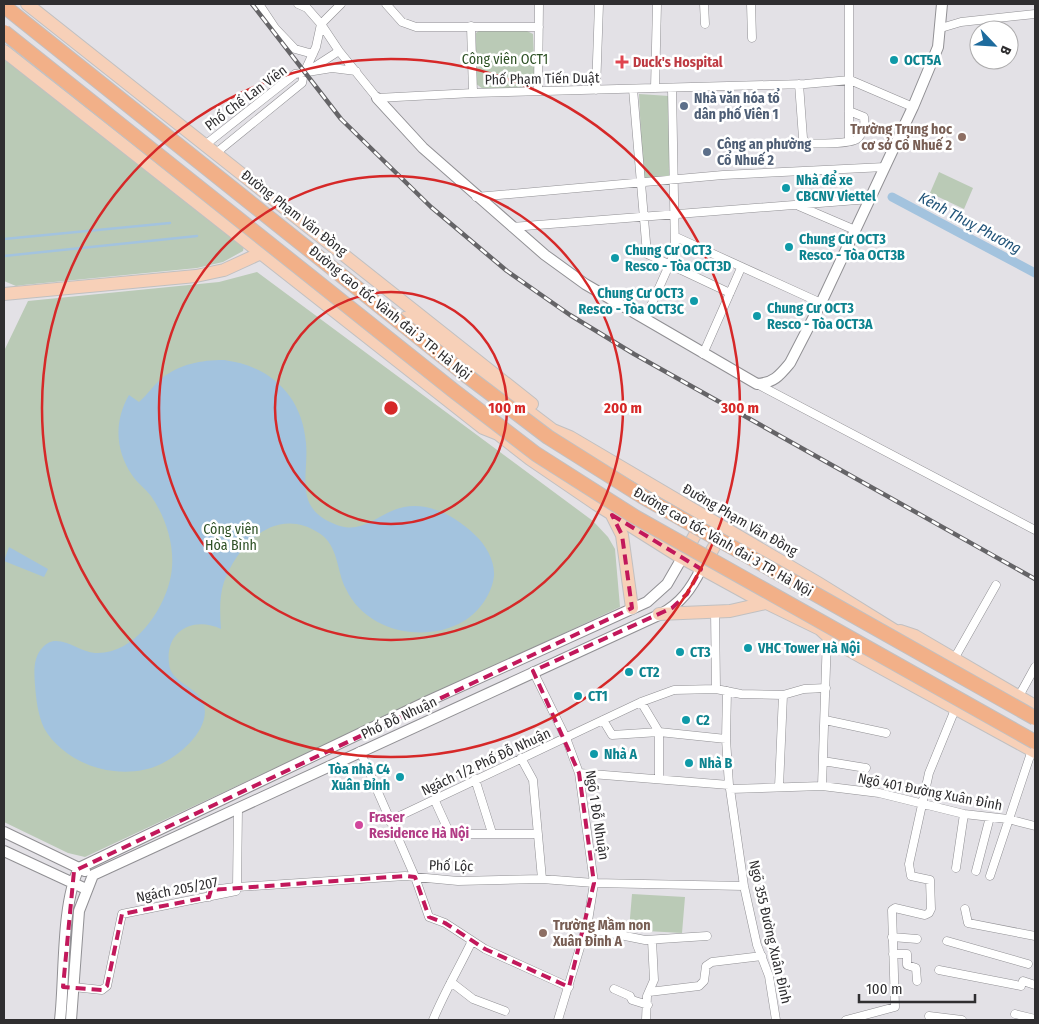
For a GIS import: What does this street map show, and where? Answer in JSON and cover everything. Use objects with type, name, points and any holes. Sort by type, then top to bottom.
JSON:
[{"type":"highway","name":"Đường cao tốc Vành đai 3 TP. Hà Nội","points":[[5,5],[466,375],[548,437],[645,498],[1035,718]]},
{"type":"highway","name":"Đường cao tốc Vành đai 3 TP. Hà Nội","points":[[4,34],[536,454],[635,517],[1034,747]]},
{"type":"main road","name":"Đường Phạm Văn Đồng","points":[[27,4],[550,417],[570,437]]},
{"type":"main road","name":"Đường Phạm Văn Đồng","points":[[5,5],[348,275],[553,430],[570,437],[704,518],[724,528],[894,630],[911,644],[1035,714]]},
{"type":"main road","points":[[4,34],[489,420],[498,434]]},
{"type":"main road","points":[[4,51],[483,428],[498,434],[530,459],[612,515],[701,569],[823,632],[863,658],[1034,747]]},
{"type":"main road","points":[[4,294],[196,276],[224,270],[261,253]]},
{"type":"main road","points":[[612,515],[622,535],[632,608]]},
{"type":"main road","points":[[682,558],[704,518]]},
{"type":"main road","points":[[701,569],[724,528]]},
{"type":"main road","points":[[659,614],[716,612],[766,603]]},
{"type":"main road","name":"Đường Phạm Văn Đồng","points":[[894,630],[915,636],[1035,706]]},
{"type":"main road","points":[[823,632],[837,633],[1034,747]]},
{"type":"street","points":[[259,4],[275,28],[295,49],[313,54]]},
{"type":"street","points":[[298,4],[307,6],[339,51],[377,98],[423,148],[476,197],[545,255],[585,284],[757,384],[1035,530]]},
{"type":"street","points":[[304,73],[313,54],[321,24],[341,4]]},
{"type":"street","points":[[386,4],[402,22],[416,27],[539,27]]},
{"type":"street","points":[[538,91],[539,4]]},
{"type":"street","points":[[596,90],[599,4]]},
{"type":"street","points":[[655,88],[657,4]]},
{"type":"street","points":[[704,4],[704,24]]},
{"type":"street","points":[[752,4],[752,38]]},
{"type":"street","points":[[849,4],[849,141]]},
{"type":"street","points":[[757,384],[768,383],[777,378],[790,362],[821,303],[913,107],[938,47],[942,4]]},
{"type":"street","points":[[941,28],[961,22],[1035,14]]},
{"type":"street","points":[[471,26],[473,93]]},
{"type":"street","name":"Phố Chế Lan Viên","points":[[205,145],[295,74],[304,73],[339,51]]},
{"type":"street","points":[[304,73],[332,68],[356,71]]},
{"type":"street","name":"Phố Chế Lan Viên","points":[[216,153],[302,83],[304,73]]},
{"type":"street","name":"Phố Phạm Tiến Duật","points":[[377,98],[473,93],[799,84],[850,80],[913,107]]},
{"type":"street","points":[[799,84],[803,138],[806,143],[849,141],[858,138],[865,123],[864,117],[849,111]]},
{"type":"street","points":[[645,319],[675,252],[676,215],[672,88]]},
{"type":"street","points":[[633,89],[642,217],[647,254],[730,293]]},
{"type":"street","points":[[476,197],[722,175],[885,167]]},
{"type":"street","points":[[512,227],[870,199]]},
{"type":"street","points":[[798,205],[855,230]]},
{"type":"street","points":[[676,237],[821,303]]},
{"type":"street","points":[[703,354],[741,268]]},
{"type":"street","name":"Phố Đỗ Nhuận","points":[[79,868],[310,758],[647,602],[659,594],[668,584],[682,558]]},
{"type":"street","name":"Phố Đỗ Nhuận","points":[[93,875],[659,614],[679,603],[687,594],[701,569]]},
{"type":"street","points":[[954,659],[996,585]]},
{"type":"street","points":[[716,612],[716,689]]},
{"type":"street","points":[[822,786],[826,688],[823,632]]},
{"type":"street","points":[[1019,696],[1035,667]]},
{"type":"street","name":"Ngõ 1 Đỗ Nhuận","points":[[533,671],[566,738],[579,773],[594,883],[585,928],[560,1019]]},
{"type":"street","name":"Ngách 1/2 Phố Đỗ Nhuận","points":[[389,821],[435,801],[474,779],[641,702],[674,690],[716,689],[741,694],[783,695],[804,689],[826,688]]},
{"type":"street","name":"Ngõ 355 Đường Xuân Đỉnh","points":[[727,691],[726,739],[729,787],[744,886],[769,976],[776,1020]]},
{"type":"street","points":[[779,787],[783,695]]},
{"type":"street","points":[[641,702],[659,732],[658,779]]},
{"type":"street","points":[[846,1020],[895,1007],[892,910],[895,908],[925,915],[929,913],[930,880],[915,877],[909,872],[921,803],[929,773],[956,707]]},
{"type":"street","points":[[603,720],[612,735],[659,732],[726,739]]},
{"type":"street","points":[[825,720],[886,733]]},
{"type":"street","points":[[990,876],[1034,747]]},
{"type":"street","points":[[360,751],[415,877],[429,918],[445,923],[472,941],[541,976],[569,987]]},
{"type":"street","points":[[310,758],[316,771]]},
{"type":"street","points":[[521,758],[533,780],[542,879]]},
{"type":"street","points":[[823,761],[866,768]]},
{"type":"street","name":"Ngõ 401 Đường Xuân Đỉnh","points":[[579,773],[729,787],[822,786],[879,792],[964,814],[1008,819],[1035,826]]},
{"type":"street","points":[[474,779],[492,832]]},
{"type":"street","points":[[435,801],[450,834],[492,832],[538,834]]},
{"type":"street","points":[[237,889],[238,808]]},
{"type":"street","points":[[956,868],[964,814]]},
{"type":"street","points":[[976,871],[990,817]]},
{"type":"street","points":[[4,832],[93,875],[79,911],[68,987]]},
{"type":"street","points":[[4,850],[86,889]]},
{"type":"street","points":[[60,1020],[66,1009],[68,987],[72,882],[79,868]]},
{"type":"street","name":"Phố Lộc","points":[[208,897],[212,890],[237,889],[290,882],[415,877],[458,880],[542,879],[594,883],[744,886]]},
{"type":"street","name":"Ngách 205/207","points":[[68,987],[102,990],[107,986],[122,914],[208,897]]},
{"type":"street","points":[[966,909],[968,924],[1035,936]]},
{"type":"street","points":[[585,928],[608,934],[652,940],[707,936]]},
{"type":"street","points":[[892,937],[917,939]]},
{"type":"street","points":[[646,1020],[649,992],[654,980],[652,940]]},
{"type":"street","points":[[433,1020],[445,990],[472,941]]},
{"type":"street","points":[[947,941],[1028,964]]},
{"type":"street","points":[[893,954],[907,954],[907,965],[916,968],[917,981]]},
{"type":"street","points":[[649,992],[700,986],[704,982],[706,966],[712,962],[762,956]]},
{"type":"street","points":[[939,970],[1035,984]]},
{"type":"street","points":[[451,982],[473,998],[504,1010]]},
{"type":"street","points":[[614,989],[630,996],[632,1000],[648,1005]]},
{"type":"street","points":[[66,1009],[71,1020]]},
{"type":"street","points":[[1015,1014],[1035,1019]]},
{"type":"street","points":[[929,1016],[962,1020]]},
{"type":"highlighted area","points":[[612,515],[701,569],[687,594],[672,608],[533,671],[579,773],[594,883],[569,987],[485,949],[445,923],[429,917],[415,877],[405,876],[211,890],[209,897],[122,914],[107,986],[102,990],[63,987],[74,871],[632,608],[622,535]]},
{"type":"green space","name":"Công viên OCT1","points":[[523,29],[533,34],[535,81],[529,88],[483,89],[475,83],[476,33],[480,30]]},
{"type":"green space","points":[[4,55],[244,246],[243,251],[223,262],[197,268],[16,286],[4,281]]},
{"type":"green space","points":[[639,94],[669,96],[672,178],[643,180]]},
{"type":"green space","points":[[939,172],[973,188],[964,209],[930,193]]},
{"type":"green space","name":"Công viên Hòa Bình","points":[[257,272],[593,521],[608,537],[615,549],[620,607],[85,857],[68,853],[4,822],[4,351],[28,301],[219,282]]},
{"type":"green space","points":[[632,894],[685,897],[682,933],[629,930]]},
{"type":"water","points":[[224,360],[241,363],[269,376],[290,397],[298,411],[306,443],[305,477],[307,497],[311,507],[319,515],[340,526],[356,527],[405,507],[427,507],[438,510],[458,521],[483,544],[493,565],[493,583],[484,602],[475,613],[464,621],[449,628],[432,632],[398,630],[382,624],[367,615],[355,604],[343,582],[334,551],[325,538],[319,533],[303,526],[288,524],[274,526],[249,542],[230,568],[221,594],[221,629],[201,624],[191,626],[183,629],[176,635],[172,643],[169,652],[171,670],[174,676],[200,697],[205,711],[203,721],[193,739],[169,760],[150,768],[126,772],[94,767],[65,752],[44,728],[36,696],[34,675],[37,655],[43,647],[55,641],[88,652],[109,652],[122,647],[133,639],[144,630],[153,618],[166,593],[170,580],[172,569],[171,547],[166,525],[157,505],[149,493],[136,481],[122,456],[119,435],[121,415],[129,395],[139,402],[161,379],[175,370],[199,362]]},
{"type":"water","points":[[9,547],[48,569],[44,577],[4,561]]},
{"type":"waterway","name":"Kênh Thuỵ Phương","points":[[892,197],[1035,273]]},
{"type":"waterway","points":[[4,239],[170,223]]},
{"type":"waterway","points":[[4,256],[197,236]]},
{"type":"railway","points":[[252,4],[341,119],[431,207],[507,271],[570,315],[634,354],[1035,579]]},
{"type":"place","name":"OCT5A","points":[[894,60]]},
{"type":"place","name":"Duck's Hospital","points":[[622,62]]},
{"type":"place","name":"Nhà văn hóa tổ dân phố Viên 1","points":[[684,106]]},
{"type":"place","name":"Trường Trung học cơ sở Cổ Nhuế 2","points":[[962,137]]},
{"type":"place","name":"Công an phường Cổ Nhuế 2","points":[[707,152]]},
{"type":"place","name":"Nhà để xe CBCNV Viettel","points":[[786,188]]},
{"type":"place","name":"Chung Cư OCT3 Resco - Tòa OCT3B","points":[[789,247]]},
{"type":"place","name":"Chung Cư OCT3 Resco - Tòa OCT3D","points":[[615,258]]},
{"type":"place","name":"Chung Cư OCT3 Resco - Tòa OCT3C","points":[[694,301]]},
{"type":"place","name":"Chung Cư OCT3 Resco - Tòa OCT3A","points":[[757,316]]},
{"type":"place","name":"VHC Tower Hà Nội","points":[[748,648]]},
{"type":"place","name":"CT3","points":[[680,652]]},
{"type":"place","name":"CT2","points":[[629,672]]},
{"type":"place","name":"CT1","points":[[578,696]]},
{"type":"place","name":"C2","points":[[686,720]]},
{"type":"place","name":"Nhà A","points":[[594,754]]},
{"type":"place","name":"Nhà B","points":[[689,763]]},
{"type":"place","name":"Tòa nhà C4 Xuân Đỉnh","points":[[400,777]]},
{"type":"place","name":"Fraser Residence Hà Nội","points":[[359,825]]},
{"type":"place","name":"Trường Mầm non Xuân Đỉnh A","points":[[543,933]]}]
